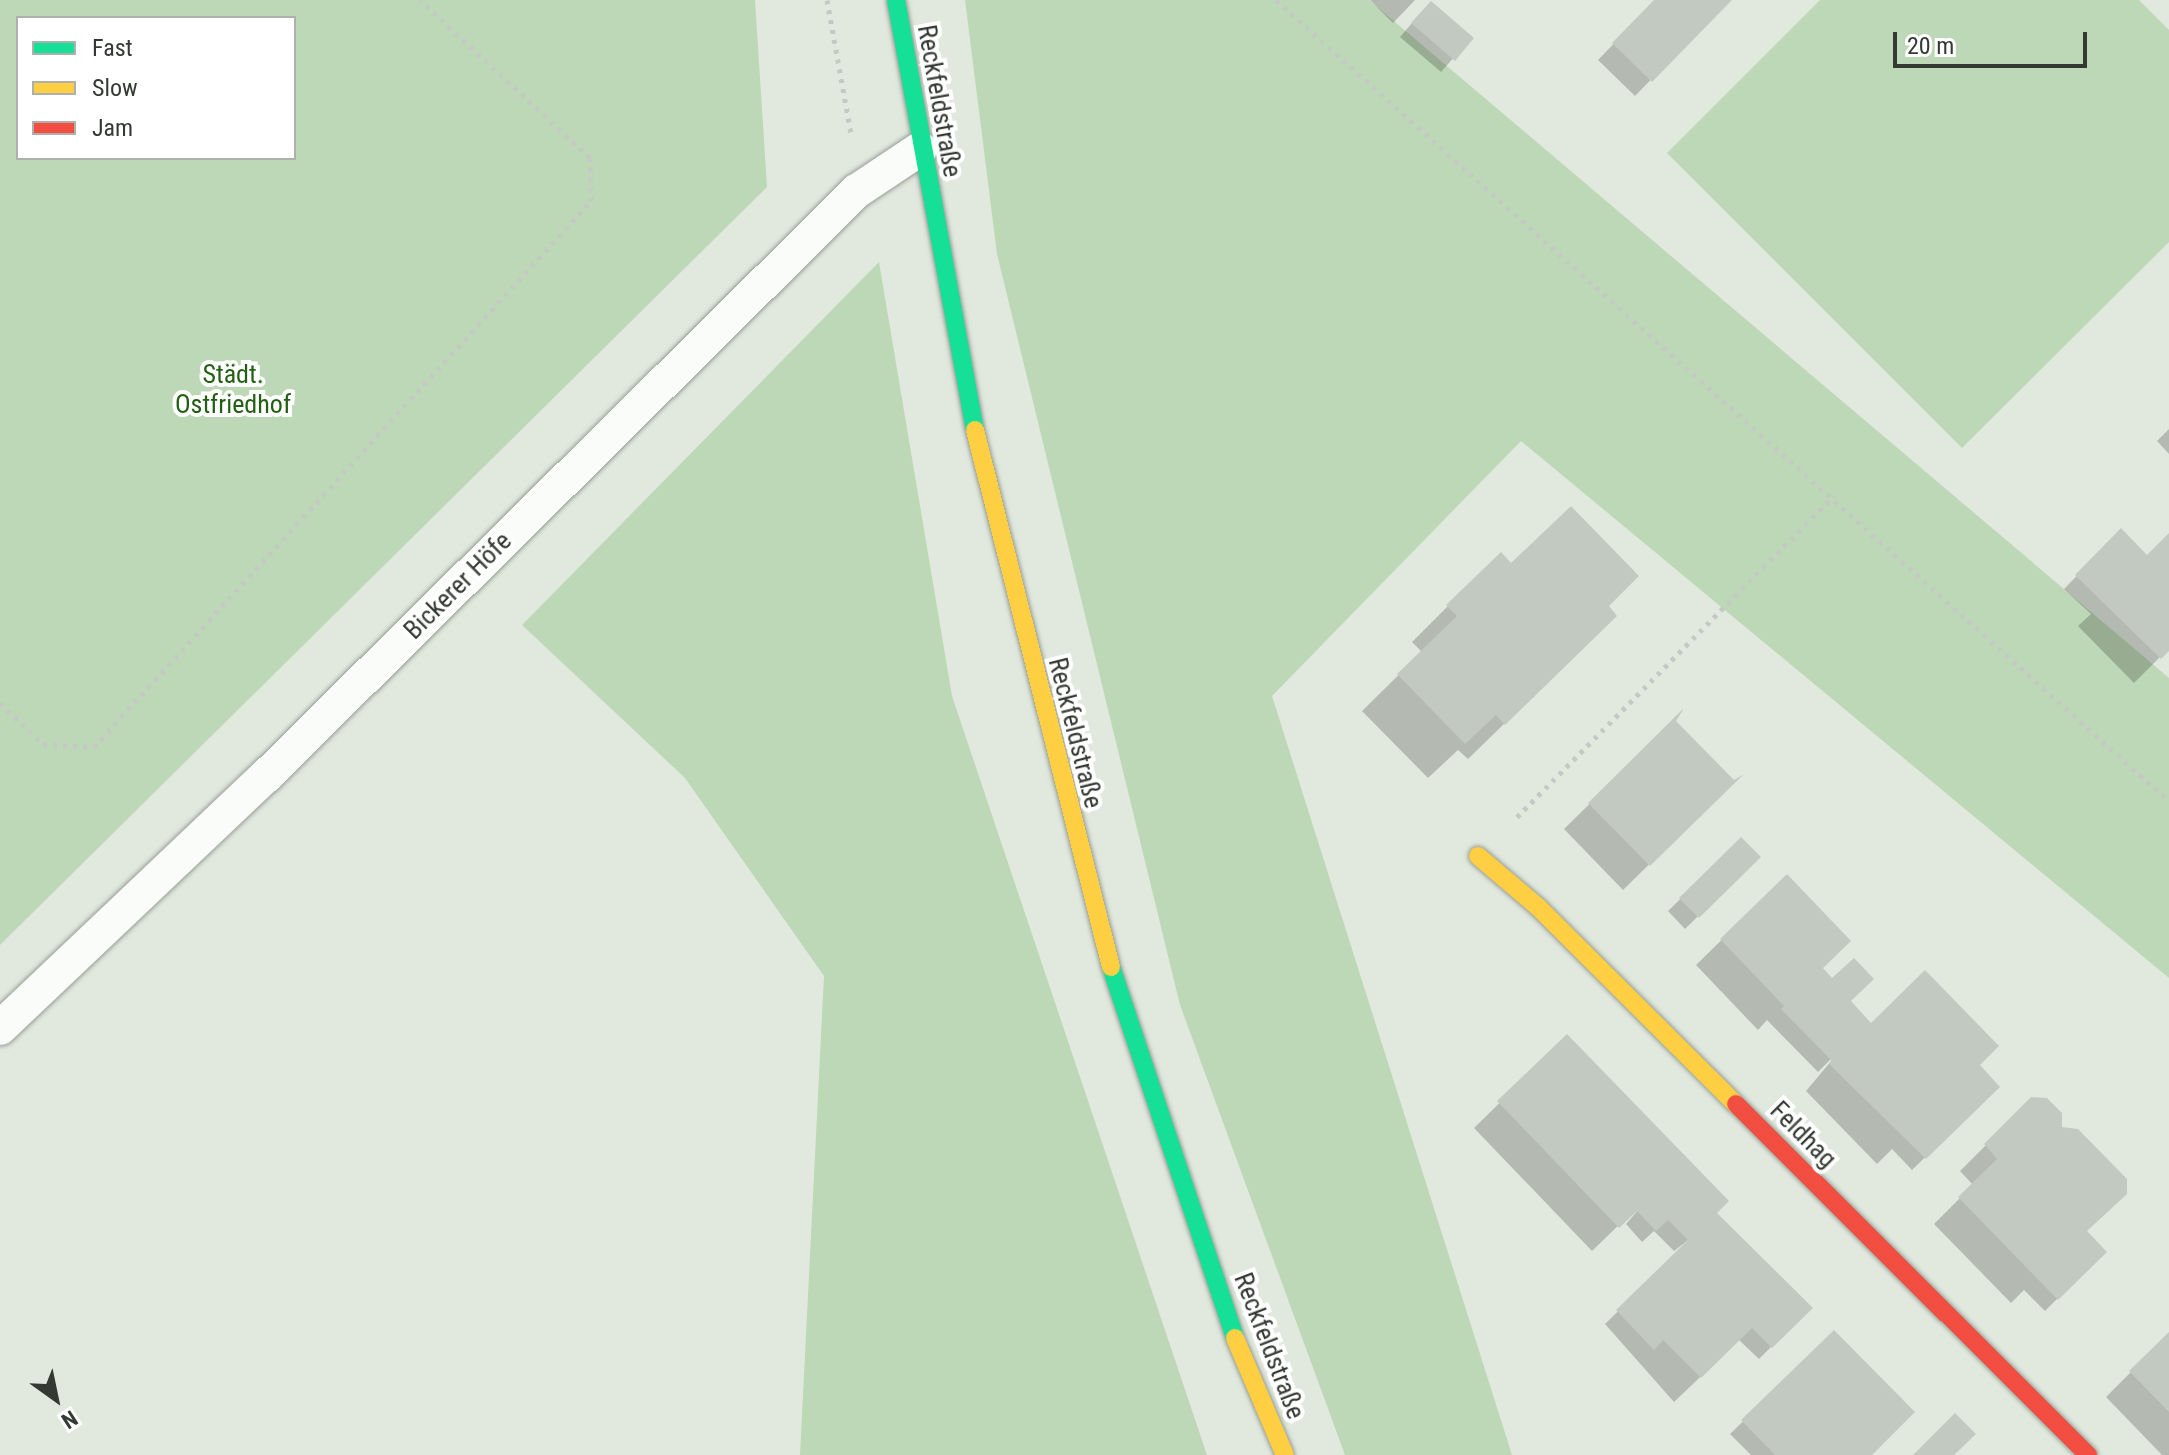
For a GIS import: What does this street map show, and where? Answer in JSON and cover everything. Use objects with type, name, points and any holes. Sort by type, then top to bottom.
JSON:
[{"type":"street","name":"Reckfeldstraße","points":[[896,0],[920,149],[979,453],[1094,917],[1238,1348],[1285,1455]]},
{"type":"street","name":"Feldhag","points":[[1478,856],[1539,908],[2088,1455]]},
{"type":"lane","name":"Bickerer Höfe","points":[[0,1028],[266,776],[857,191],[920,149]]},
{"type":"path","points":[[0,703],[43,744],[94,747],[591,201],[590,158],[420,0]]},
{"type":"path","points":[[827,0],[857,191]]},
{"type":"path","points":[[1276,0],[1834,496],[2169,801]]},
{"type":"path","points":[[1478,856],[1834,496]]},
{"type":"green space","name":"Städt. Ostfriedhof","points":[[0,0],[755,0],[767,187],[0,945]]},
{"type":"green space","points":[[965,0],[1369,0],[2169,678],[2169,978],[1521,441],[1272,696],[1512,1455],[1345,1455],[1180,1005],[997,254]]},
{"type":"green space","points":[[1820,0],[2139,0],[2169,30],[2169,242],[1962,448],[1667,153]]},
{"type":"green space","points":[[879,262],[952,696],[1207,1455],[800,1455],[824,976],[685,778],[522,625]]},
{"type":"building","points":[[1654,0],[1732,0],[1652,82],[1612,43]]},
{"type":"building","points":[[1431,1],[1474,38],[1455,61],[1411,23]]},
{"type":"building","points":[[1571,506],[1639,576],[1609,606],[1617,616],[1505,725],[1496,715],[1465,744],[1397,674],[1457,616],[1446,605],[1501,552],[1511,563]]},
{"type":"building","points":[[2121,528],[2147,555],[2169,533],[2169,651],[2161,659],[2075,575]]},
{"type":"building","points":[[1684,708],[1676,721],[1734,780],[1744,774],[1650,866],[1588,803]]},
{"type":"building","points":[[1741,837],[1761,857],[1699,918],[1679,898]]},
{"type":"building","points":[[1787,874],[1851,941],[1823,968],[1832,978],[1854,958],[1874,979],[1851,1001],[1871,1023],[1925,970],[1999,1046],[1980,1065],[2000,1087],[1926,1159],[1829,1064],[1832,1061],[1781,1009],[1784,1006],[1720,939]]},
{"type":"building","points":[[1567,1034],[1729,1201],[1717,1213],[1813,1308],[1772,1348],[1752,1328],[1701,1378],[1663,1340],[1654,1350],[1616,1310],[1688,1240],[1668,1220],[1656,1231],[1637,1211],[1619,1228],[1497,1101]]},
{"type":"building","points":[[2031,1097],[2047,1098],[2062,1113],[2062,1127],[2078,1129],[2127,1179],[2127,1194],[2087,1231],[2107,1252],[2058,1300],[1958,1197],[1997,1159],[1984,1144]]},
{"type":"building","points":[[1834,1330],[1915,1412],[1872,1455],[1775,1455],[1741,1420]]},
{"type":"building","points":[[2169,1332],[2169,1412],[2129,1371]]},
{"type":"building","points":[[1955,1413],[1976,1434],[1954,1455],[1913,1455]]},
{"type":"traffic: fast","points":[[896,0],[975,430]]},
{"type":"traffic: fast","points":[[1111,967],[1235,1338]]},
{"type":"traffic: slow","points":[[975,430],[1111,967]]},
{"type":"traffic: slow","points":[[1478,856],[1539,908],[1736,1104]]},
{"type":"traffic: slow","points":[[1235,1338],[1285,1455]]},
{"type":"traffic: jam","points":[[1736,1104],[2088,1455]]}]
